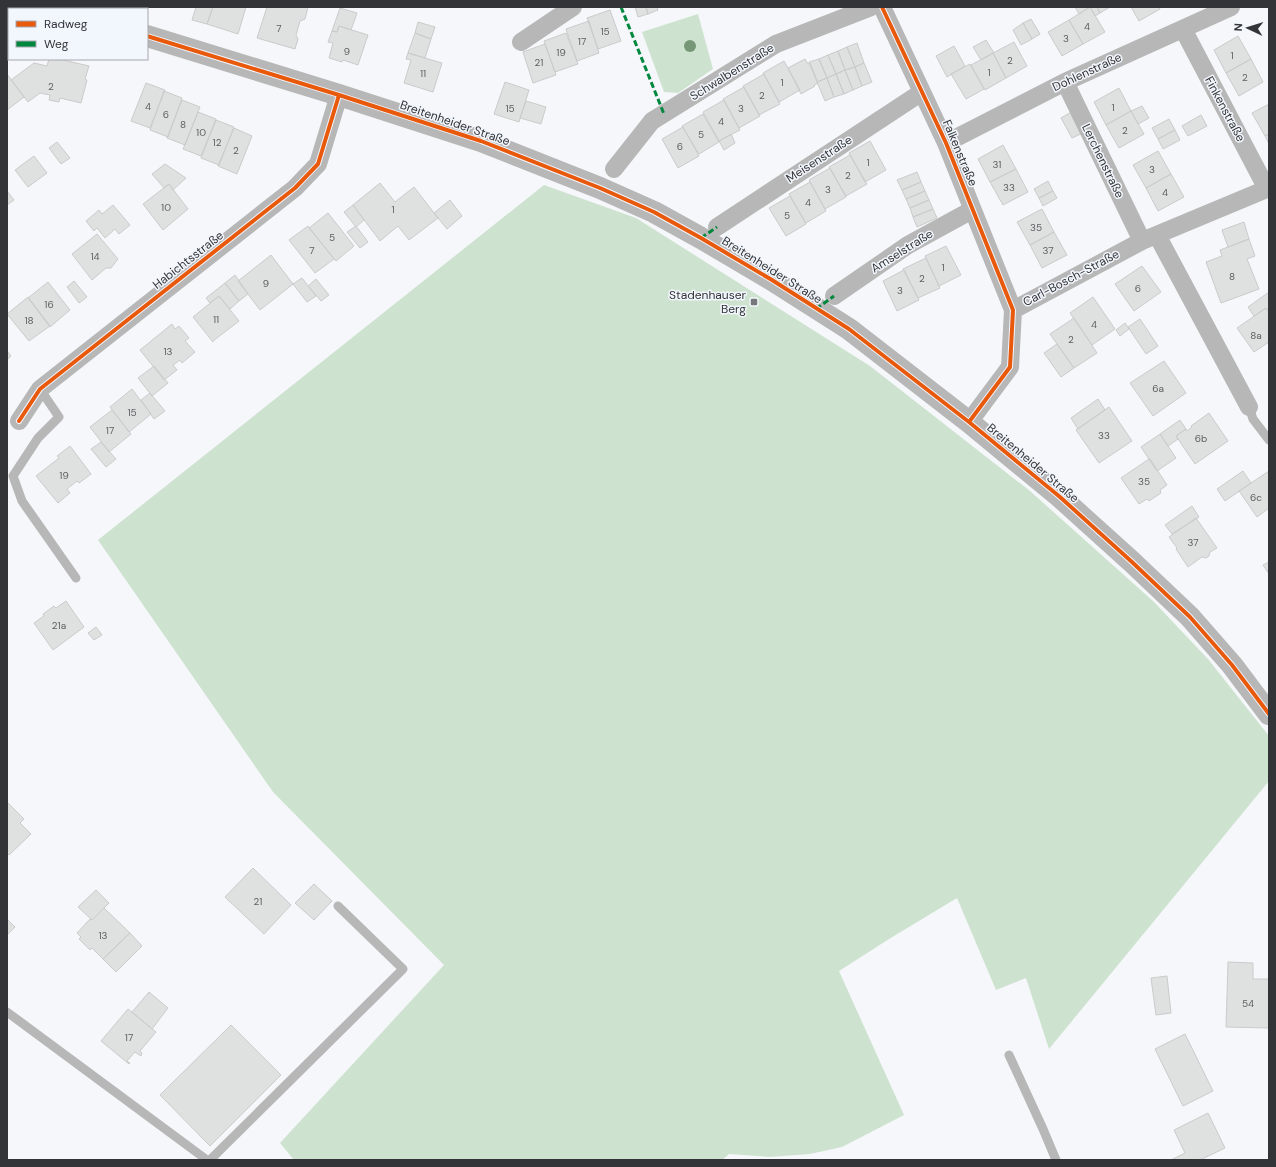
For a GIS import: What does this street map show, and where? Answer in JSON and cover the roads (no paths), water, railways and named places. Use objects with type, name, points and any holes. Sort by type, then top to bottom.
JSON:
[{"type":"street","points":[[521,42],[574,7]]},
{"type":"street","name":"Schwalbenstraße","points":[[614,169],[652,121],[776,44],[871,7]]},
{"type":"street","name":"Falkenstraße","points":[[882,7],[946,143],[1013,310]]},
{"type":"street","name":"Dohlenstraße","points":[[946,143],[1065,82],[1231,7]]},
{"type":"street","name":"Finkenstraße","points":[[1183,29],[1268,189]]},
{"type":"street","name":"Breitenheider Straße","points":[[148,36],[339,95],[481,141],[600,188],[654,212],[772,280],[849,329],[969,422],[1060,497],[1190,617],[1232,665],[1269,714]]},
{"type":"street","name":"Lerchenstraße","points":[[1065,82],[1150,238]]},
{"type":"street","name":"Meisenstraße","points":[[717,227],[922,92]]},
{"type":"street","name":"Habichtsstraße","points":[[19,421],[40,389],[296,188],[318,164],[339,95]]},
{"type":"street","name":"Carl-Bosch-Straße","points":[[969,422],[1010,367],[1013,310],[1150,238],[1268,189]]},
{"type":"street","name":"Amselstraße","points":[[834,296],[908,245],[972,210]]},
{"type":"street","points":[[1150,238],[1249,407]]},
{"type":"lane","points":[[40,389],[59,417],[38,438],[13,476],[22,501],[76,578]]},
{"type":"lane","points":[[1249,407],[1253,419],[1269,440]]},
{"type":"lane","points":[[210,1160],[403,969],[338,906]]},
{"type":"lane","points":[[7,1012],[207,1160]]},
{"type":"lane","points":[[1010,1055],[1056,1160]]},
{"type":"place","name":"Stadenhauser Berg","points":[[754,302]]}]
